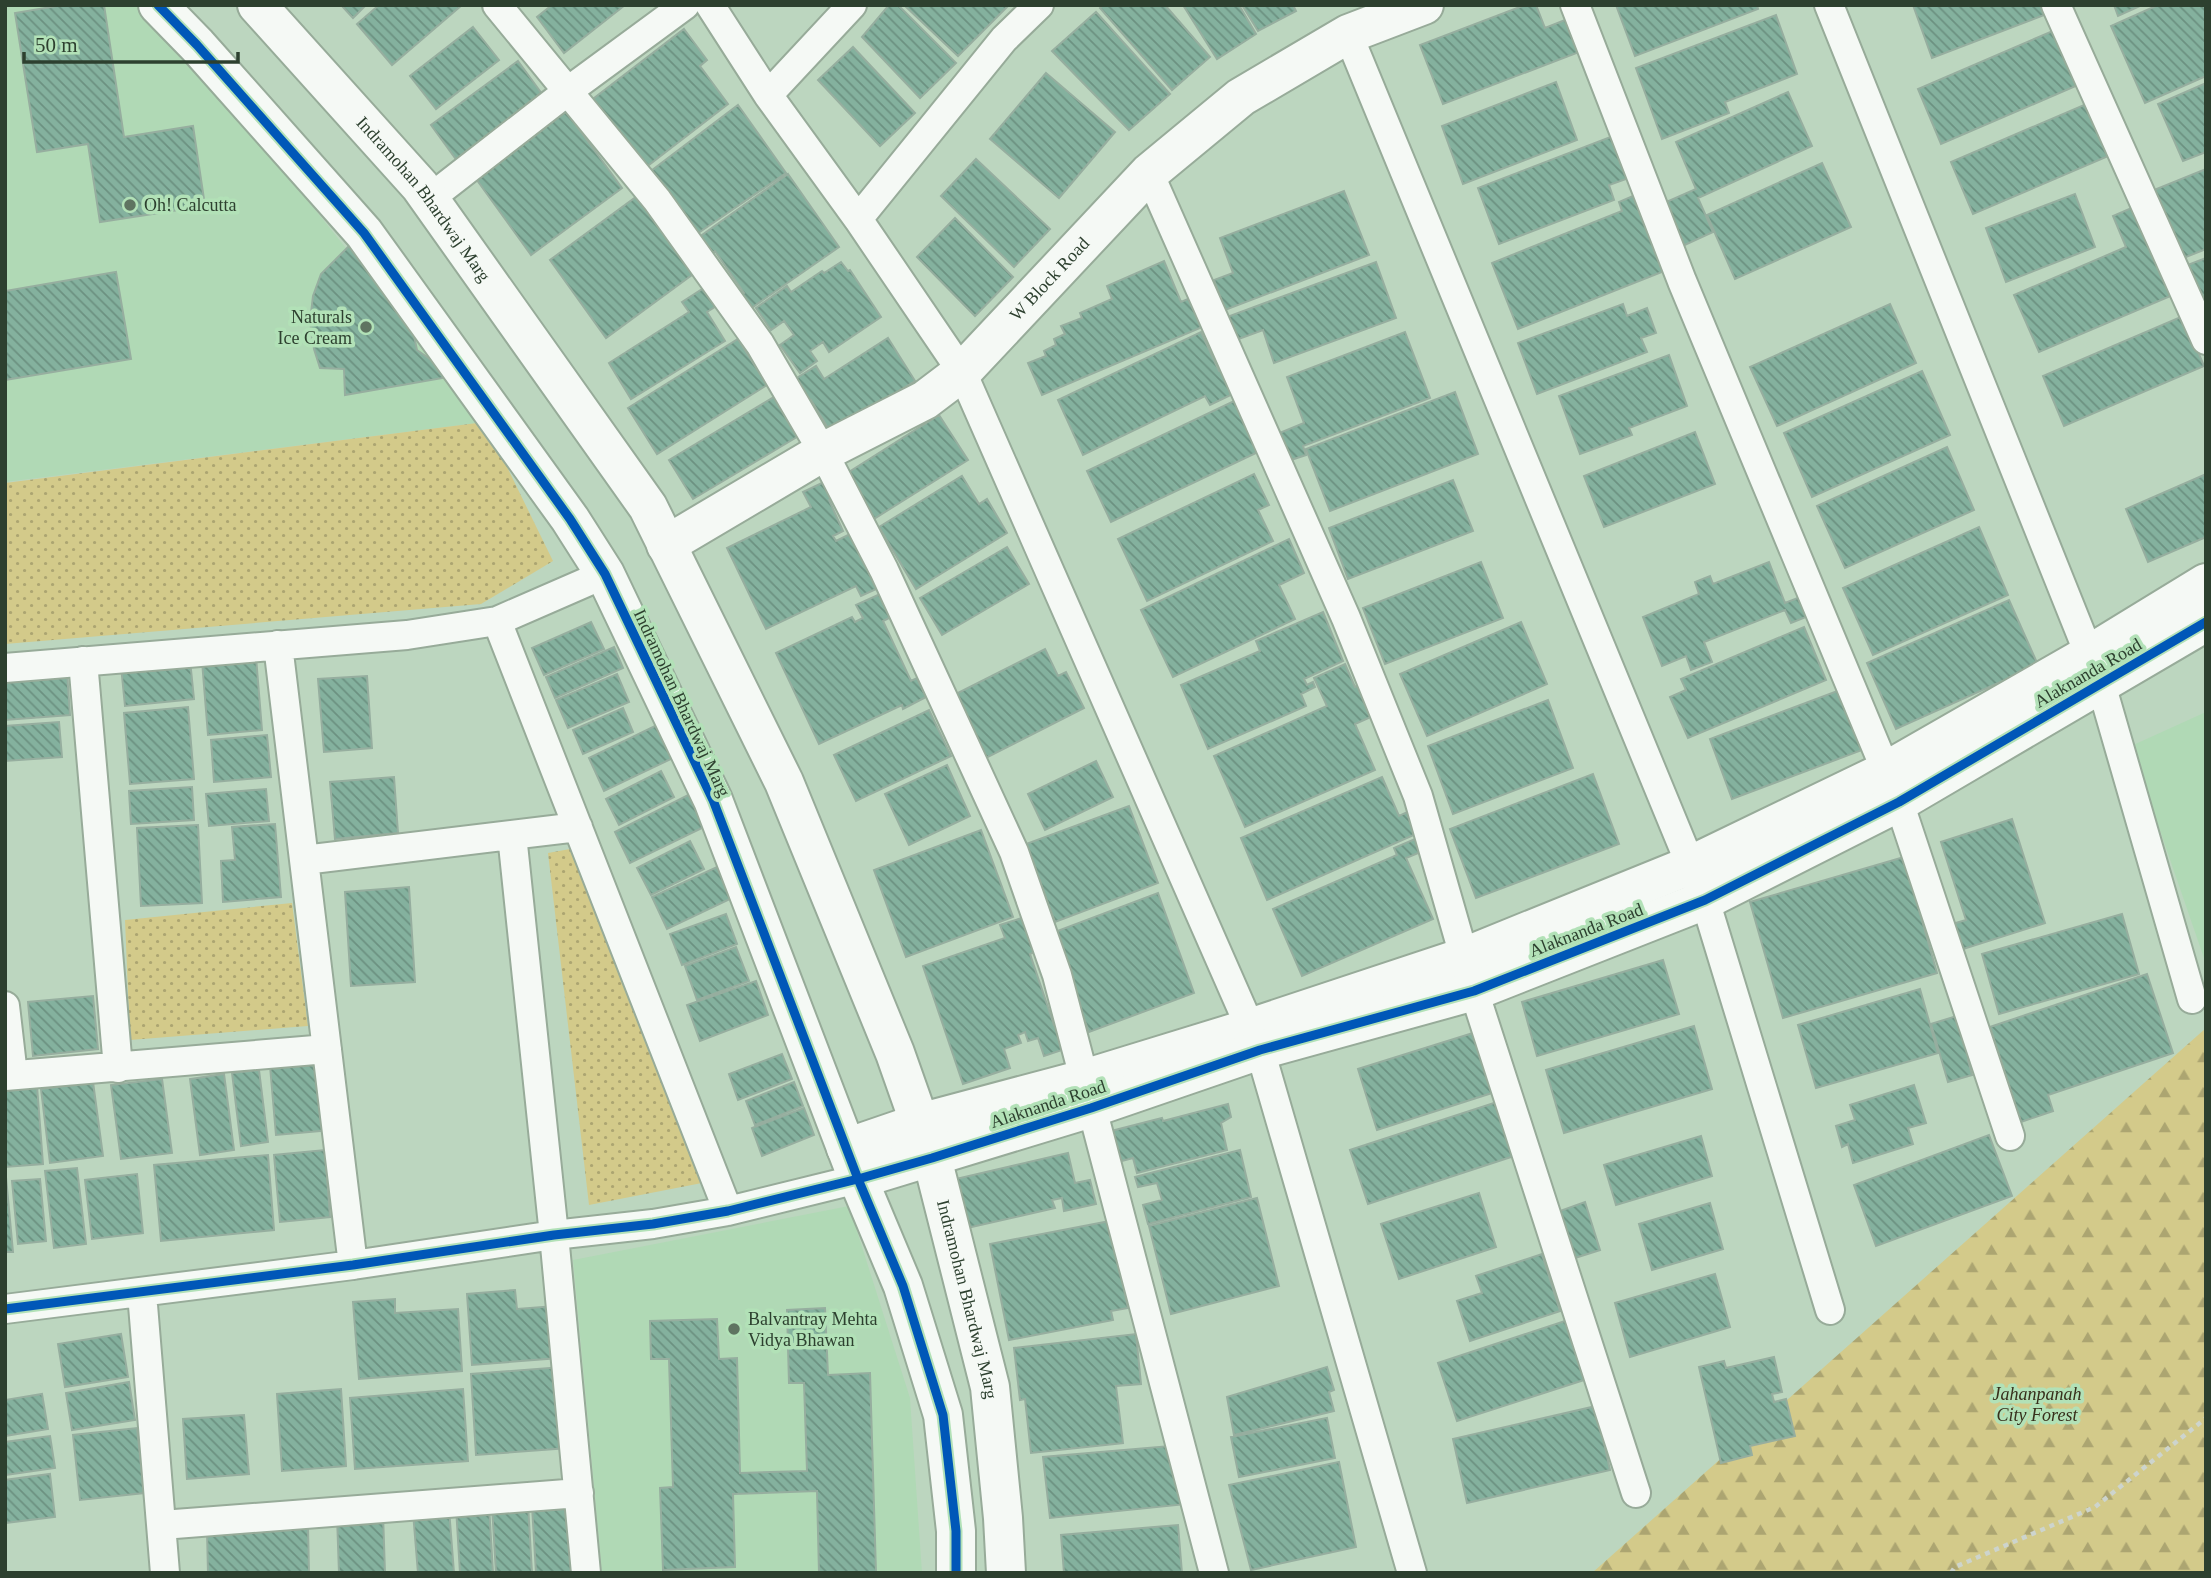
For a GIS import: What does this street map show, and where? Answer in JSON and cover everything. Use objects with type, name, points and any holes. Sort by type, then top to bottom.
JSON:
[{"type":"street","name":"Indramohan Bhardwaj Marg","points":[[158,5],[197,45],[364,233],[570,519],[604,574],[713,800],[852,1164],[903,1286],[943,1415],[956,1531],[957,1573]]},
{"type":"street","name":"Indramohan Bhardwaj Marg","points":[[257,5],[429,199],[648,507],[784,782],[895,1053],[932,1158],[990,1387],[1006,1573]]},
{"type":"street","points":[[497,5],[657,200],[760,344],[823,452],[884,570],[1014,852],[1057,975],[1214,1573]]},
{"type":"street","points":[[429,199],[568,91],[685,5]]},
{"type":"street","points":[[710,5],[768,94],[858,219],[961,372],[1255,1039],[1412,1573]]},
{"type":"street","points":[[768,94],[852,5]]},
{"type":"street","points":[[858,219],[1004,39],[1039,5]]},
{"type":"street","name":"W Block Road","points":[[666,545],[823,452],[925,400],[961,372],[1149,173],[1241,97],[1348,34],[1424,5]]},
{"type":"street","points":[[1575,5],[1682,281],[1893,787],[2010,1136]]},
{"type":"street","points":[[1829,5],[2096,669],[2192,999]]},
{"type":"street","points":[[2056,5],[2206,340]]},
{"type":"street","points":[[1348,34],[1705,900],[1830,1310]]},
{"type":"street","points":[[1149,173],[1346,618],[1413,783],[1469,974],[1636,1493]]},
{"type":"street","points":[[5,668],[407,635],[496,621],[604,574]]},
{"type":"street","points":[[2096,669],[2206,583]]},
{"type":"street","points":[[496,621],[728,1211]]},
{"type":"street","name":"Alaknanda Road","points":[[852,1164],[932,1158],[1087,1093],[1705,900],[2096,669],[2206,622]]},
{"type":"street","points":[[278,645],[353,1265]]},
{"type":"street","points":[[83,662],[117,1068]]},
{"type":"street","points":[[1469,974],[1691,865],[1893,787]]},
{"type":"street","points":[[304,860],[578,827]]},
{"type":"street","points":[[512,835],[586,1573]]},
{"type":"street","points":[[5,1006],[9,1076],[327,1049]]},
{"type":"street","points":[[5,1309],[353,1265],[554,1235],[653,1224],[728,1211],[852,1164],[919,1123],[1087,1093]]},
{"type":"street","points":[[142,1293],[165,1573]]},
{"type":"street","points":[[162,1525],[579,1493]]},
{"type":"path","points":[[1951,1573],[1955,1567],[2095,1507],[2206,1418]]},
{"type":"shaded area","points":[[5,5],[143,5],[305,197],[485,422],[5,482]]},
{"type":"shaded area","points":[[2206,712],[2206,964],[2131,746]]},
{"type":"shaded area","name":"Balvantray Mehta Vidya Bhawan","points":[[849,1206],[910,1398],[922,1573],[602,1573],[573,1260]]},
{"type":"green space","points":[[485,422],[553,561],[481,604],[5,644],[5,483]]},
{"type":"green space","points":[[570,849],[702,1183],[589,1205],[548,853]]},
{"type":"green space","points":[[292,903],[308,1026],[130,1040],[125,920]]},
{"type":"green space","name":"Jahanpanah City Forest","points":[[2206,1028],[2206,1573],[1592,1573],[2144,1083]]},
{"type":"building","points":[[63,5],[104,5],[124,137],[193,126],[205,206],[100,222],[88,144],[37,152],[15,13]]},
{"type":"building","points":[[341,5],[366,5],[353,18]]},
{"type":"building","points":[[379,5],[462,5],[392,65],[357,24]]},
{"type":"building","points":[[552,5],[625,5],[564,53],[537,17]]},
{"type":"building","points":[[889,5],[898,5],[956,63],[920,98],[862,37]]},
{"type":"building","points":[[904,5],[1009,5],[958,56]]},
{"type":"building","points":[[1103,5],[1165,5],[1210,57],[1172,90],[1100,8]]},
{"type":"building","points":[[1183,5],[1239,5],[1256,34],[1217,59]]},
{"type":"building","points":[[1242,5],[1293,5],[1296,11],[1258,31]]},
{"type":"building","points":[[1525,5],[1536,5],[1545,28],[1575,16],[1587,49],[1443,104],[1420,45]]},
{"type":"building","points":[[1616,5],[1757,5],[1758,9],[1635,56]]},
{"type":"building","points":[[1913,5],[2050,5],[2052,12],[1932,58]]},
{"type":"building","points":[[2114,5],[2142,5],[2118,16]]},
{"type":"building","points":[[2158,5],[2206,5],[2206,76],[2145,103],[2111,26]]},
{"type":"building","points":[[1096,12],[1170,94],[1129,130],[1052,51]]},
{"type":"building","points":[[1776,15],[1797,74],[1725,102],[1729,113],[1662,139],[1636,68]]},
{"type":"building","points":[[473,27],[499,60],[436,109],[410,76]]},
{"type":"building","points":[[684,29],[707,60],[700,66],[728,104],[641,171],[589,102]]},
{"type":"building","points":[[2055,30],[2078,85],[1941,144],[1918,89]]},
{"type":"building","points":[[853,47],[915,113],[880,146],[818,80]]},
{"type":"building","points":[[518,61],[545,98],[458,162],[431,125]]},
{"type":"building","points":[[1046,73],[1115,132],[1059,198],[990,139]]},
{"type":"building","points":[[1556,82],[1577,140],[1463,184],[1442,126]]},
{"type":"building","points":[[2206,83],[2206,152],[2183,161],[2158,104]]},
{"type":"building","points":[[1788,92],[1812,146],[1698,198],[1713,232],[1674,250],[1655,207],[1696,189],[1676,142]]},
{"type":"building","points":[[2091,102],[2113,154],[1973,214],[1951,162]]},
{"type":"building","points":[[738,105],[786,173],[694,236],[647,174]]},
{"type":"building","points":[[565,110],[622,188],[531,255],[474,176]]},
{"type":"building","points":[[1613,136],[1629,178],[1609,185],[1614,200],[1499,244],[1478,188]]},
{"type":"building","points":[[976,159],[1050,229],[1014,267],[941,196]]},
{"type":"building","points":[[1822,163],[1851,227],[1735,279],[1707,215]]},
{"type":"building","points":[[2206,169],[2206,249],[2181,259],[2154,190]]},
{"type":"building","points":[[788,174],[839,247],[750,309],[741,295],[744,293],[715,251],[707,256],[695,240]]},
{"type":"building","points":[[1344,191],[1369,255],[1225,310],[1214,280],[1233,273],[1220,238]]},
{"type":"building","points":[[1642,192],[1672,268],[1518,329],[1492,263],[1622,211],[1619,202]]},
{"type":"building","points":[[640,194],[696,272],[606,338],[550,260]]},
{"type":"building","points":[[2075,194],[2095,247],[2006,282],[1986,228]]},
{"type":"building","points":[[2143,203],[2180,292],[2039,352],[2014,295],[2126,247],[2113,216]]},
{"type":"building","points":[[955,218],[1013,277],[975,316],[917,257]]},
{"type":"building","points":[[350,245],[410,317],[417,350],[454,376],[345,395],[344,369],[320,368],[310,322],[313,296],[321,274]]},
{"type":"building","points":[[2206,258],[2206,317],[2185,266]]},
{"type":"building","points":[[1164,261],[1181,302],[1195,296],[1207,325],[1042,395],[1028,363],[1046,356],[1044,351],[1056,345],[1054,339],[1065,334],[1061,326],[1082,318],[1080,313],[1112,299],[1107,286]]},
{"type":"building","points":[[841,262],[850,270],[881,317],[829,352],[823,342],[810,351],[817,361],[800,373],[780,345],[794,335],[784,321],[771,330],[756,308],[787,286],[791,292]]},
{"type":"building","points":[[1376,262],[1396,318],[1274,363],[1263,330],[1236,340],[1227,317]]},
{"type":"building","points":[[116,272],[131,359],[5,380],[5,291]]},
{"type":"building","points":[[707,286],[718,305],[707,312],[725,341],[631,399],[609,363],[689,312],[682,302]]},
{"type":"building","points":[[1623,304],[1627,316],[1647,308],[1656,333],[1641,338],[1647,352],[1537,394],[1518,343]]},
{"type":"building","points":[[1890,304],[1916,363],[1777,426],[1750,367]]},
{"type":"building","points":[[2183,316],[2204,366],[2064,426],[2043,376]]},
{"type":"building","points":[[1201,332],[1219,371],[1227,367],[1239,391],[1210,405],[1205,396],[1083,455],[1058,400]]},
{"type":"building","points":[[1405,332],[1430,398],[1303,446],[1306,455],[1288,461],[1277,434],[1304,423],[1287,377]]},
{"type":"building","points":[[888,338],[915,381],[831,433],[811,400],[806,404],[792,381],[816,366],[824,379]]},
{"type":"building","points":[[738,339],[767,385],[657,454],[628,408]]},
{"type":"building","points":[[1669,355],[1687,406],[1629,428],[1632,435],[1580,454],[1559,396]]},
{"type":"building","points":[[1922,371],[1950,435],[1812,497],[1784,433]]},
{"type":"building","points":[[784,391],[807,431],[693,499],[669,460]]},
{"type":"building","points":[[1455,392],[1478,454],[1330,511],[1306,449]]},
{"type":"building","points":[[1234,401],[1258,452],[1111,522],[1087,471]]},
{"type":"building","points":[[939,415],[968,460],[869,522],[841,477]]},
{"type":"building","points":[[1695,432],[1715,484],[1604,527],[1584,476]]},
{"type":"building","points":[[1947,447],[1974,510],[1845,568],[1817,506]]},
{"type":"building","points":[[1254,474],[1269,505],[1258,510],[1273,541],[1147,601],[1118,539]]},
{"type":"building","points":[[2206,474],[2206,537],[2148,562],[2126,509]]},
{"type":"building","points":[[962,476],[979,504],[987,499],[1007,533],[916,589],[879,527]]},
{"type":"building","points":[[828,480],[836,497],[829,500],[843,531],[833,536],[836,541],[850,534],[870,575],[879,571],[885,585],[861,596],[856,586],[766,629],[727,548],[811,507],[803,492]]},
{"type":"building","points":[[1453,480],[1473,531],[1348,579],[1329,528]]},
{"type":"building","points":[[1979,527],[2008,595],[1873,655],[1843,588]]},
{"type":"building","points":[[1289,539],[1304,573],[1279,585],[1295,619],[1173,677],[1141,610]]},
{"type":"building","points":[[1007,547],[1029,584],[942,635],[920,598]]},
{"type":"building","points":[[1481,562],[1503,618],[1385,664],[1363,608]]},
{"type":"building","points":[[1769,562],[1785,603],[1808,594],[1816,613],[1791,623],[1785,610],[1704,642],[1712,662],[1691,670],[1686,656],[1662,666],[1643,617],[1699,594],[1695,582],[1710,576],[1713,584]]},
{"type":"building","points":[[880,594],[891,617],[883,621],[911,681],[917,678],[926,697],[903,709],[902,705],[819,744],[776,653],[852,617],[855,622],[863,618],[856,605]]},
{"type":"building","points":[[2009,600],[2038,665],[1896,729],[1867,663]]},
{"type":"building","points":[[1323,612],[1343,661],[1304,679],[1307,685],[1313,682],[1315,687],[1301,694],[1306,706],[1208,749],[1181,685],[1260,651],[1256,641]]},
{"type":"building","points":[[591,622],[604,649],[544,675],[532,648]]},
{"type":"building","points":[[1521,622],[1547,684],[1427,736],[1400,674]]},
{"type":"building","points":[[1804,627],[1826,680],[1688,738],[1670,697],[1686,690],[1681,679]]},
{"type":"building","points":[[614,647],[623,668],[555,698],[546,677]]},
{"type":"building","points":[[1045,649],[1058,676],[1066,672],[1084,708],[982,760],[950,697]]},
{"type":"building","points":[[256,657],[262,730],[208,735],[202,661]]},
{"type":"building","points":[[190,660],[194,699],[125,706],[121,666]]},
{"type":"building","points":[[1345,664],[1355,687],[1360,685],[1373,716],[1355,724],[1375,770],[1245,827],[1214,756],[1327,706],[1314,678]]},
{"type":"building","points":[[67,672],[70,715],[5,720],[5,676]]},
{"type":"building","points":[[617,674],[629,702],[568,728],[556,700]]},
{"type":"building","points":[[367,676],[372,748],[324,752],[318,679]]},
{"type":"building","points":[[1840,690],[1862,750],[1732,799],[1710,739]]},
{"type":"building","points":[[1548,700],[1573,768],[1453,814],[1428,746]]},
{"type":"building","points":[[188,707],[194,779],[130,784],[124,713]]},
{"type":"building","points":[[623,708],[633,732],[583,754],[573,730]]},
{"type":"building","points":[[929,710],[951,756],[856,801],[834,755]]},
{"type":"building","points":[[59,722],[62,757],[5,761],[5,726]]},
{"type":"building","points":[[659,724],[675,757],[604,791],[589,758]]},
{"type":"building","points":[[267,735],[271,777],[214,782],[211,740]]},
{"type":"building","points":[[1096,761],[1113,797],[1045,830],[1028,794]]},
{"type":"building","points":[[947,765],[970,816],[909,845],[885,794]]},
{"type":"building","points":[[661,771],[674,797],[619,825],[606,799]]},
{"type":"building","points":[[1593,774],[1619,844],[1476,898],[1450,829]]},
{"type":"building","points":[[394,777],[398,833],[335,839],[330,782]]},
{"type":"building","points":[[1382,777],[1399,816],[1416,808],[1425,830],[1267,900],[1241,838]]},
{"type":"building","points":[[192,787],[194,820],[131,824],[129,791]]},
{"type":"building","points":[[266,789],[269,821],[209,826],[206,794]]},
{"type":"building","points":[[690,794],[706,826],[630,863],[615,832]]},
{"type":"building","points":[[1129,806],[1158,883],[1055,922],[1026,844]]},
{"type":"building","points":[[2012,819],[2045,923],[1957,951],[1949,925],[1966,920],[1941,842]]},
{"type":"building","points":[[275,824],[281,897],[223,902],[221,861],[235,860],[232,827]]},
{"type":"building","points":[[198,825],[202,903],[141,906],[137,828]]},
{"type":"building","points":[[981,830],[1013,917],[906,957],[874,870]]},
{"type":"building","points":[[1422,836],[1428,849],[1406,858],[1433,919],[1302,976],[1273,909],[1397,855],[1394,848]]},
{"type":"building","points":[[690,841],[704,869],[651,895],[637,868]]},
{"type":"building","points":[[1904,857],[1937,973],[1783,1018],[1750,902]]},
{"type":"building","points":[[717,867],[732,898],[667,929],[652,897]]},
{"type":"building","points":[[409,887],[415,982],[351,986],[345,892]]},
{"type":"building","points":[[1158,893],[1194,993],[1089,1032],[1052,933]]},
{"type":"building","points":[[726,914],[737,944],[682,965],[670,934]]},
{"type":"building","points":[[2122,914],[2139,974],[1999,1014],[1982,954]]},
{"type":"building","points":[[1031,915],[1041,949],[1030,954],[1054,1025],[1065,1021],[1074,1046],[1044,1056],[1038,1038],[1028,1041],[1025,1032],[1018,1035],[1021,1043],[1004,1049],[1010,1068],[963,1084],[923,966],[1005,938],[1000,925]]},
{"type":"building","points":[[736,947],[749,981],[697,1000],[685,966]]},
{"type":"building","points":[[1663,960],[1679,1014],[1537,1056],[1522,1002]]},
{"type":"building","points":[[2147,974],[2173,1053],[2048,1095],[2053,1111],[2021,1122],[1990,1027]]},
{"type":"building","points":[[756,981],[768,1015],[700,1041],[687,1005]]},
{"type":"building","points":[[1920,989],[1938,1053],[1816,1088],[1798,1025]]},
{"type":"building","points":[[93,996],[98,1049],[33,1056],[28,1002]]},
{"type":"building","points":[[1960,1015],[1972,1059],[1968,1060],[1972,1075],[1948,1082],[1931,1024]]},
{"type":"building","points":[[1694,1026],[1712,1089],[1564,1133],[1546,1070]]},
{"type":"building","points":[[1476,1032],[1495,1092],[1377,1130],[1358,1069]]},
{"type":"building","points":[[782,1054],[792,1079],[738,1100],[729,1074]]},
{"type":"building","points":[[325,1062],[331,1130],[276,1135],[270,1066]]},
{"type":"building","points":[[259,1070],[268,1142],[241,1146],[232,1073]]},
{"type":"building","points":[[224,1074],[234,1150],[200,1155],[190,1079]]},
{"type":"building","points":[[162,1079],[172,1153],[121,1159],[111,1085]]},
{"type":"building","points":[[93,1082],[103,1156],[50,1163],[41,1089]]},
{"type":"building","points":[[794,1082],[803,1106],[755,1125],[746,1101]]},
{"type":"building","points":[[1914,1085],[1926,1123],[1908,1128],[1913,1144],[1853,1163],[1848,1144],[1842,1147],[1836,1126],[1855,1120],[1850,1105]]},
{"type":"building","points":[[37,1086],[43,1164],[5,1167],[5,1089]]},
{"type":"building","points":[[1500,1101],[1517,1155],[1368,1204],[1350,1150]]},
{"type":"building","points":[[1228,1104],[1231,1117],[1221,1123],[1227,1150],[1137,1173],[1133,1158],[1118,1162],[1111,1131]]},
{"type":"building","points":[[804,1108],[814,1135],[762,1156],[752,1128]]},
{"type":"building","points":[[1989,1135],[2012,1196],[1876,1246],[1854,1185]]},
{"type":"building","points":[[1701,1136],[1712,1176],[1616,1205],[1604,1165]]},
{"type":"building","points":[[325,1150],[330,1217],[280,1222],[274,1155]]},
{"type":"building","points":[[1240,1150],[1251,1197],[1148,1224],[1143,1205],[1162,1200],[1157,1183],[1138,1187],[1135,1177]]},
{"type":"building","points":[[1068,1153],[1075,1183],[1090,1180],[1096,1204],[1064,1211],[1062,1198],[1052,1200],[1055,1208],[967,1228],[956,1179]]},
{"type":"building","points":[[268,1155],[274,1230],[161,1241],[154,1165]]},
{"type":"building","points":[[77,1168],[86,1244],[54,1248],[45,1171]]},
{"type":"building","points":[[137,1174],[143,1233],[92,1239],[85,1180]]},
{"type":"building","points":[[6,1177],[13,1252],[5,1252]]},
{"type":"building","points":[[40,1179],[46,1241],[18,1244],[12,1181]]},
{"type":"building","points":[[1479,1193],[1496,1247],[1399,1279],[1381,1224]]},
{"type":"building","points":[[1257,1198],[1279,1286],[1171,1314],[1149,1226]]},
{"type":"building","points":[[1585,1202],[1600,1250],[1572,1259],[1557,1212]]},
{"type":"building","points":[[1710,1203],[1723,1249],[1652,1270],[1639,1224]]},
{"type":"building","points":[[1110,1221],[1128,1308],[1111,1311],[1113,1320],[1009,1340],[990,1244]]},
{"type":"building","points":[[1542,1254],[1560,1311],[1470,1341],[1457,1301],[1482,1293],[1476,1276]]},
{"type":"building","points":[[1715,1274],[1730,1327],[1630,1357],[1615,1303]]},
{"type":"building","points":[[515,1290],[517,1309],[555,1306],[559,1358],[472,1365],[467,1294]]},
{"type":"building","points":[[395,1299],[395,1313],[458,1309],[462,1371],[359,1379],[353,1302]]},
{"type":"building","points":[[825,1308],[828,1375],[870,1373],[876,1573],[819,1573],[817,1491],[733,1494],[735,1567],[663,1570],[660,1488],[673,1487],[669,1359],[651,1359],[650,1321],[717,1319],[719,1359],[737,1358],[740,1473],[807,1471],[804,1383],[789,1383],[787,1310]]},
{"type":"building","points":[[1568,1320],[1587,1379],[1457,1421],[1438,1363]]},
{"type":"building","points":[[121,1334],[128,1377],[65,1387],[58,1344]]},
{"type":"building","points":[[1136,1334],[1141,1384],[1116,1386],[1123,1443],[1031,1453],[1025,1399],[1020,1400],[1014,1348]]},
{"type":"building","points":[[1774,1357],[1782,1392],[1772,1394],[1774,1402],[1786,1399],[1795,1436],[1750,1446],[1752,1455],[1721,1463],[1699,1367],[1724,1361],[1726,1368]]},
{"type":"building","points":[[562,1367],[568,1448],[476,1455],[471,1374]]},
{"type":"building","points":[[1327,1367],[1334,1390],[1329,1392],[1334,1411],[1234,1435],[1227,1397]]},
{"type":"building","points":[[129,1382],[135,1420],[72,1430],[66,1393]]},
{"type":"building","points":[[341,1389],[346,1466],[282,1471],[277,1394]]},
{"type":"building","points":[[463,1389],[468,1461],[355,1469],[350,1398]]},
{"type":"building","points":[[42,1394],[48,1429],[5,1436],[5,1400]]},
{"type":"building","points":[[1596,1406],[1610,1470],[1467,1503],[1453,1439]]},
{"type":"building","points":[[244,1415],[249,1474],[187,1479],[183,1419]]},
{"type":"building","points":[[1327,1418],[1335,1458],[1239,1477],[1231,1437]]},
{"type":"building","points":[[137,1428],[144,1493],[80,1500],[73,1435]]},
{"type":"building","points":[[50,1436],[55,1468],[5,1475],[5,1442]]},
{"type":"building","points":[[1170,1446],[1187,1504],[1050,1518],[1043,1457]]},
{"type":"building","points":[[1339,1462],[1356,1547],[1251,1570],[1229,1485]]},
{"type":"building","points":[[50,1474],[55,1517],[5,1523],[5,1480]]},
{"type":"building","points":[[574,1503],[579,1573],[536,1573],[532,1506]]},
{"type":"building","points":[[528,1504],[532,1573],[496,1573],[492,1506]]},
{"type":"building","points":[[489,1505],[493,1573],[460,1573],[456,1507]]},
{"type":"building","points":[[449,1509],[454,1573],[418,1573],[413,1512]]},
{"type":"building","points":[[383,1514],[385,1573],[339,1573],[337,1516]]},
{"type":"building","points":[[1178,1525],[1182,1573],[1064,1573],[1061,1535]]},
{"type":"building","points":[[308,1526],[309,1573],[208,1573],[207,1530]]},
{"type":"cycle path","points":[[158,5],[197,45],[364,233],[570,519],[605,574],[713,800],[858,1179],[903,1286],[943,1415],[956,1531],[956,1573]]},
{"type":"cycle path","points":[[5,1309],[353,1265],[554,1235],[653,1224],[728,1211],[932,1158],[1091,1108],[1260,1050],[1474,991],[1705,900],[1899,802],[2206,622]]},
{"type":"place","name":"Oh! Calcutta","points":[[130,205]]},
{"type":"place","name":"Naturals Ice Cream","points":[[366,327]]},
{"type":"place","name":"Balvantray Mehta Vidya Bhawan","points":[[734,1329]]}]
